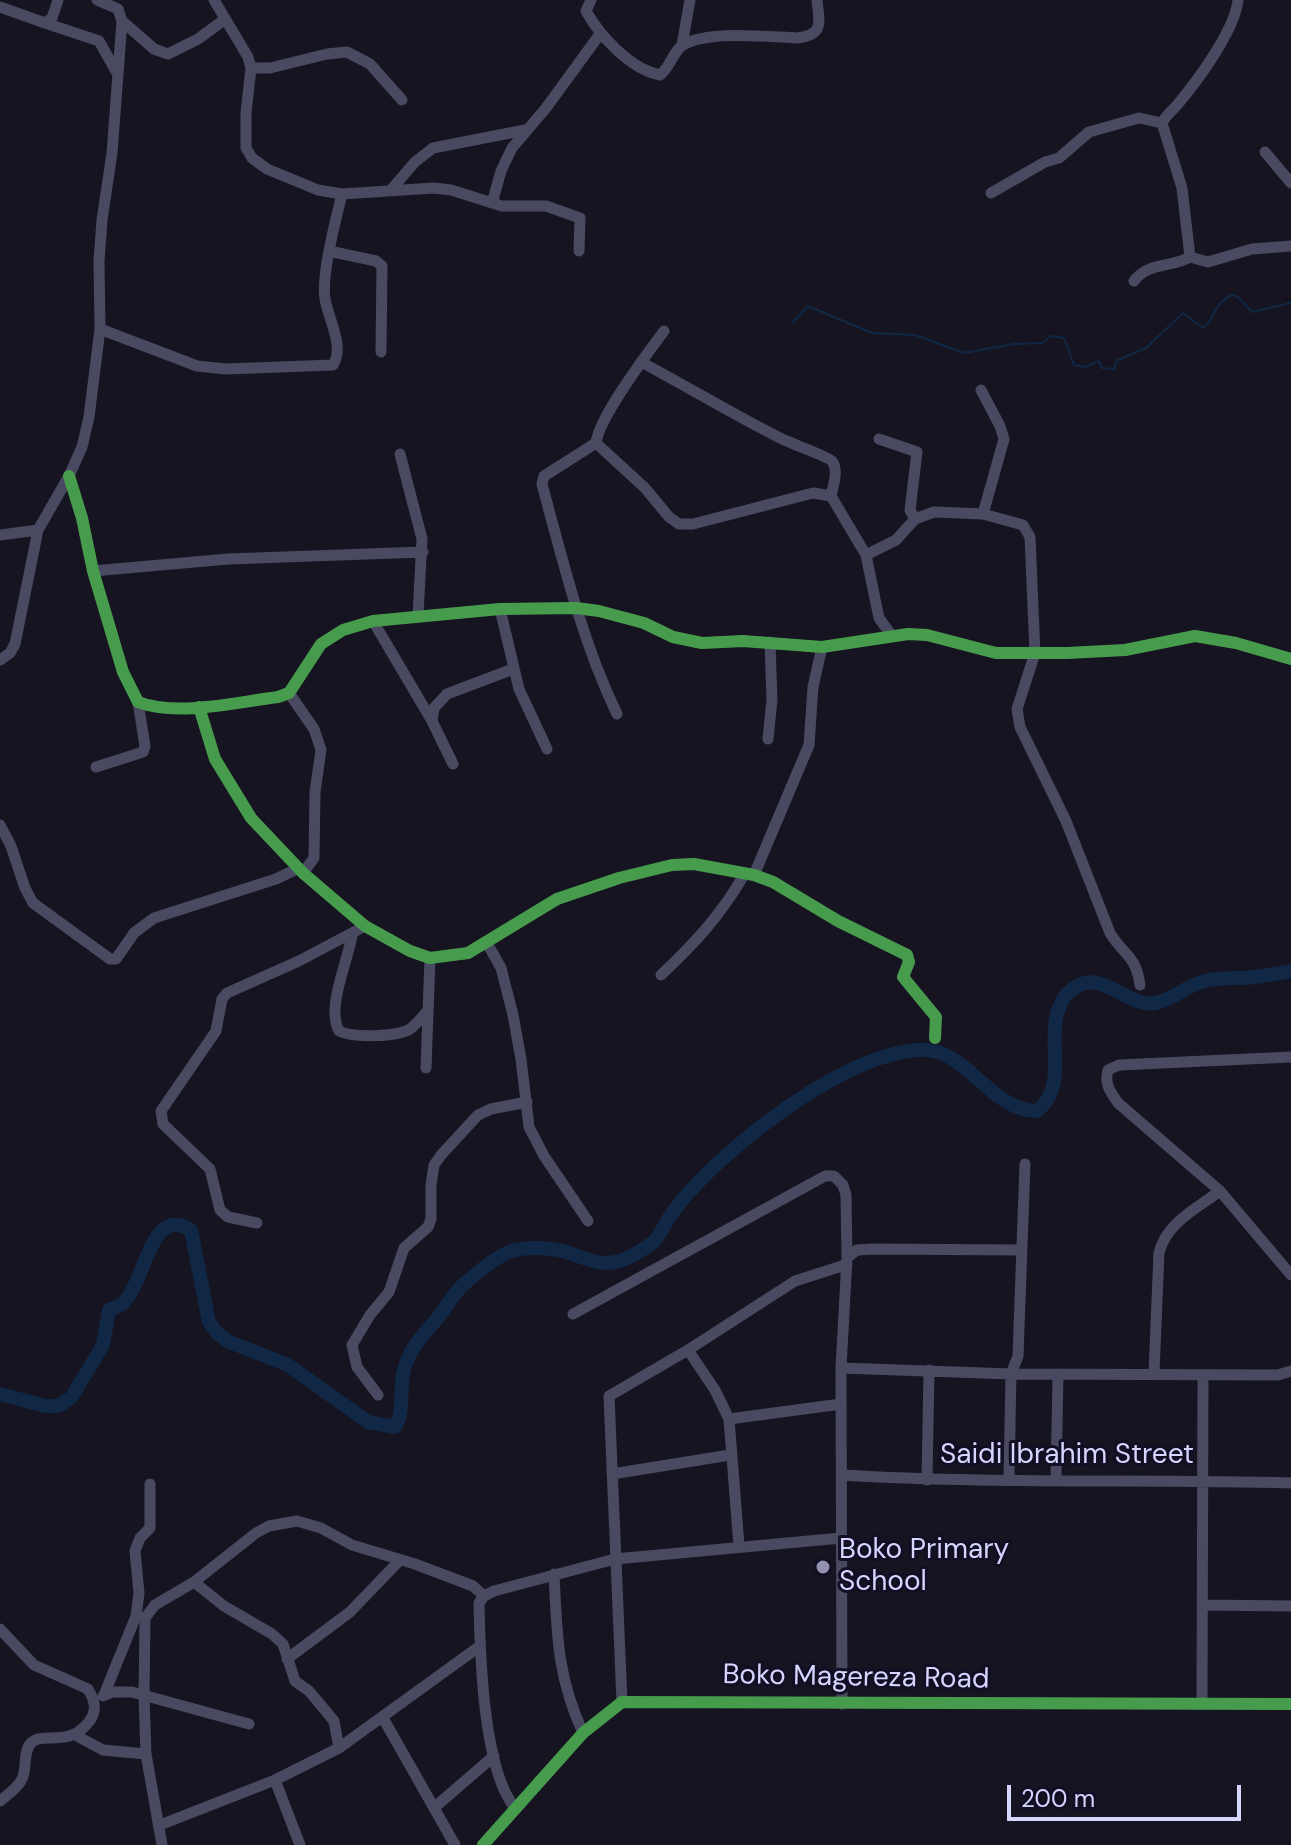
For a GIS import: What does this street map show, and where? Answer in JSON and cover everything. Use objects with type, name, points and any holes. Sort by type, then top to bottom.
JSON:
[{"type":"street","points":[[45,23],[52,18],[58,0]]},
{"type":"street","points":[[0,660],[10,653],[15,644],[38,530],[69,476],[82,447],[89,417],[100,329],[99,261],[112,153],[122,21],[118,9],[97,0]]},
{"type":"street","points":[[214,0],[248,57],[251,68],[244,138],[252,158],[267,169],[318,190],[342,194],[425,188],[451,190],[502,206],[546,206],[580,218],[579,251]]},
{"type":"street","points":[[591,0],[586,11],[600,34],[636,64],[655,74],[664,72],[682,45],[690,0]]},
{"type":"street","points":[[682,45],[695,39],[797,38],[812,35],[819,23],[817,0]]},
{"type":"street","points":[[1162,123],[1234,22],[1238,0]]},
{"type":"street","points":[[0,7],[99,41],[117,74]]},
{"type":"street","points":[[122,21],[154,49],[168,54],[198,39],[224,20]]},
{"type":"street","points":[[492,203],[501,171],[525,130],[546,108],[600,34]]},
{"type":"street","points":[[251,68],[270,68],[347,52],[370,64],[402,100]]},
{"type":"street","points":[[991,193],[1037,166],[1059,158],[1089,132],[1139,118],[1162,123]]},
{"type":"street","points":[[1162,123],[1182,188],[1190,257]]},
{"type":"street","points":[[390,191],[415,162],[433,148],[525,130]]},
{"type":"street","points":[[1265,152],[1291,183]]},
{"type":"street","points":[[100,329],[182,363],[209,368],[333,365],[337,353],[332,318],[325,298],[329,251],[342,194]]},
{"type":"street","points":[[1134,281],[1149,268],[1190,257],[1208,262],[1252,249],[1291,246]]},
{"type":"street","points":[[329,251],[376,261],[382,266],[381,352]]},
{"type":"street","points":[[617,714],[597,671],[576,608],[542,480],[596,443],[600,428],[664,331]]},
{"type":"street","points":[[641,362],[744,420],[806,451],[829,457],[834,464],[835,475],[831,496],[866,555],[879,618],[892,636]]},
{"type":"street","points":[[981,390],[1004,439],[983,514]]},
{"type":"street","points":[[879,439],[917,452],[910,510],[915,519]]},
{"type":"street","points":[[596,443],[679,524],[723,518],[813,493],[831,496]]},
{"type":"street","points":[[400,454],[422,539],[418,615]]},
{"type":"street","points":[[69,476],[123,672],[138,702],[145,746],[143,752],[96,767]]},
{"type":"street","points":[[866,555],[903,535],[923,514],[983,514],[1023,525],[1030,537],[1035,653],[1017,709],[1020,727],[1048,779],[1110,933],[1138,968],[1140,985]]},
{"type":"street","points":[[0,535],[38,530]]},
{"type":"street","points":[[93,571],[228,559],[423,552]]},
{"type":"street","points":[[138,702],[150,706],[199,707],[278,697],[289,693],[310,658],[326,639],[343,630],[373,621],[500,609],[576,608],[644,623],[688,642],[770,642],[822,647],[892,636],[927,635],[976,650],[1035,653],[1125,650],[1195,636],[1236,643],[1291,659]]},
{"type":"street","points":[[500,609],[513,669],[531,719],[547,749]]},
{"type":"street","points":[[865,642],[879,618]]},
{"type":"street","points":[[373,621],[432,721],[453,764]]},
{"type":"street","points":[[768,739],[772,700],[770,642]]},
{"type":"street","points":[[661,975],[705,933],[749,875],[809,745],[813,687],[822,647]]},
{"type":"street","points":[[432,721],[434,708],[447,694],[513,669]]},
{"type":"street","points":[[0,828],[11,846],[33,903],[110,959],[116,959],[134,933],[154,918],[301,870],[314,858],[315,792],[321,750],[314,729],[289,693]]},
{"type":"street","points":[[199,707],[215,759],[251,818],[301,870],[365,926],[400,946],[430,958],[468,953],[557,899],[619,878],[672,865],[694,864],[749,875],[784,887],[838,921],[907,955],[909,962],[903,977],[936,1017],[935,1038]]},
{"type":"street","points":[[257,1223],[228,1217],[220,1210],[210,1169],[163,1124],[161,1111],[212,1039],[222,999],[227,993],[352,935],[365,926]]},
{"type":"street","points":[[352,935],[334,1011],[339,1031],[356,1035],[402,1033],[412,1028],[428,1010]]},
{"type":"street","points":[[487,943],[501,968],[513,1015],[529,1127],[544,1156],[588,1221]]},
{"type":"street","points":[[426,1068],[430,958]]},
{"type":"street","points":[[1289,1269],[1220,1191],[1118,1103],[1106,1079],[1108,1070],[1131,1064],[1291,1057]]},
{"type":"street","points":[[378,1395],[357,1367],[352,1345],[370,1315],[389,1292],[404,1248],[428,1227],[434,1165],[478,1115],[491,1109],[527,1102]]},
{"type":"street","points":[[1009,1479],[1011,1374],[1018,1356],[1025,1164]]},
{"type":"street","points":[[573,1314],[825,1176],[834,1176],[843,1185],[846,1195],[841,1368],[842,1704]]},
{"type":"street","points":[[1154,1373],[1162,1240],[1178,1223],[1220,1191]]},
{"type":"street","points":[[483,1845],[583,1733],[622,1702],[609,1396],[688,1350],[795,1281],[843,1267],[857,1250],[1021,1250]]},
{"type":"street","points":[[688,1350],[715,1390],[729,1419],[739,1546]]},
{"type":"street","points":[[841,1368],[1011,1374],[1278,1375],[1291,1371]]},
{"type":"street","points":[[927,1480],[929,1370]]},
{"type":"street","points":[[1056,1479],[1058,1374]]},
{"type":"street","points":[[1202,1703],[1203,1375]]},
{"type":"street","points":[[729,1419],[841,1404]]},
{"type":"street","points":[[612,1474],[730,1455]]},
{"type":"street","name":"Saidi Ibrahim Street","points":[[842,1475],[927,1480],[1291,1483]]},
{"type":"street","points":[[0,1801],[22,1780],[30,1744],[35,1740],[65,1739],[75,1735],[91,1719],[100,1700],[136,1616],[139,1593],[135,1551],[140,1538],[150,1528],[150,1484]]},
{"type":"street","points":[[162,1845],[146,1754],[144,1696],[148,1611],[194,1582],[256,1533],[283,1522],[308,1523],[352,1545],[473,1586],[484,1596]]},
{"type":"street","points":[[516,1809],[500,1786],[494,1756],[480,1646],[479,1603],[484,1596],[615,1559],[841,1538]]},
{"type":"street","points":[[287,1659],[350,1612],[400,1560]]},
{"type":"street","points":[[554,1574],[560,1664],[571,1707],[583,1733]]},
{"type":"street","points":[[194,1582],[224,1606],[272,1634],[283,1644],[295,1681],[309,1691],[334,1721],[339,1748]]},
{"type":"street","points":[[1203,1605],[1291,1606]]},
{"type":"street","points":[[0,1629],[34,1665],[88,1689],[100,1700]]},
{"type":"street","points":[[160,1825],[275,1780],[339,1748],[480,1646]]},
{"type":"street","points":[[88,1689],[109,1679]]},
{"type":"street","points":[[100,1700],[121,1691],[249,1724]]},
{"type":"street","name":"Boko Magereza Road","points":[[622,1702],[1291,1704]]},
{"type":"street","points":[[383,1718],[455,1845]]},
{"type":"street","points":[[75,1735],[103,1750],[146,1754]]},
{"type":"street","points":[[435,1807],[494,1756]]},
{"type":"street","points":[[275,1780],[300,1845]]},
{"type":"waterway","points":[[793,322],[808,306],[872,333],[915,335],[964,353],[1014,344],[1042,343],[1051,336],[1064,338],[1074,365],[1085,367],[1099,361],[1102,368],[1114,369],[1116,361],[1146,348],[1183,313],[1203,328],[1220,303],[1232,295],[1252,312],[1291,303]]},
{"type":"waterway","points":[[0,1394],[45,1406],[58,1406],[71,1398],[103,1345],[109,1310],[121,1305],[129,1295],[157,1237],[165,1228],[177,1225],[191,1230],[209,1322],[217,1333],[227,1341],[288,1365],[368,1422],[395,1427],[401,1408],[403,1374],[409,1356],[456,1292],[491,1262],[508,1252],[542,1248],[605,1263],[631,1256],[654,1241],[688,1193],[739,1144],[797,1101],[859,1066],[890,1055],[918,1050],[935,1051],[964,1067],[1005,1100],[1020,1108],[1037,1111],[1046,1102],[1054,1080],[1056,1019],[1064,997],[1074,988],[1095,983],[1134,1000],[1155,1003],[1205,981],[1291,971]]},
{"type":"cycle path","points":[[69,476],[123,672],[138,702],[154,706],[208,707],[278,697],[289,693],[321,644],[343,630],[373,621],[500,609],[576,608],[599,611],[644,623],[673,637],[702,643],[743,641],[822,647],[908,634],[927,635],[996,653],[1067,653],[1125,650],[1195,636],[1236,643],[1291,659]]},
{"type":"cycle path","points":[[199,707],[215,759],[251,818],[303,873],[365,926],[410,951],[430,958],[468,953],[557,899],[619,878],[672,865],[694,864],[754,875],[773,882],[838,921],[907,955],[909,962],[903,977],[936,1017],[935,1038]]},
{"type":"cycle path","points":[[483,1845],[583,1733],[622,1702],[1291,1704]]},
{"type":"place","name":"Boko Primary School","points":[[823,1567]]}]
